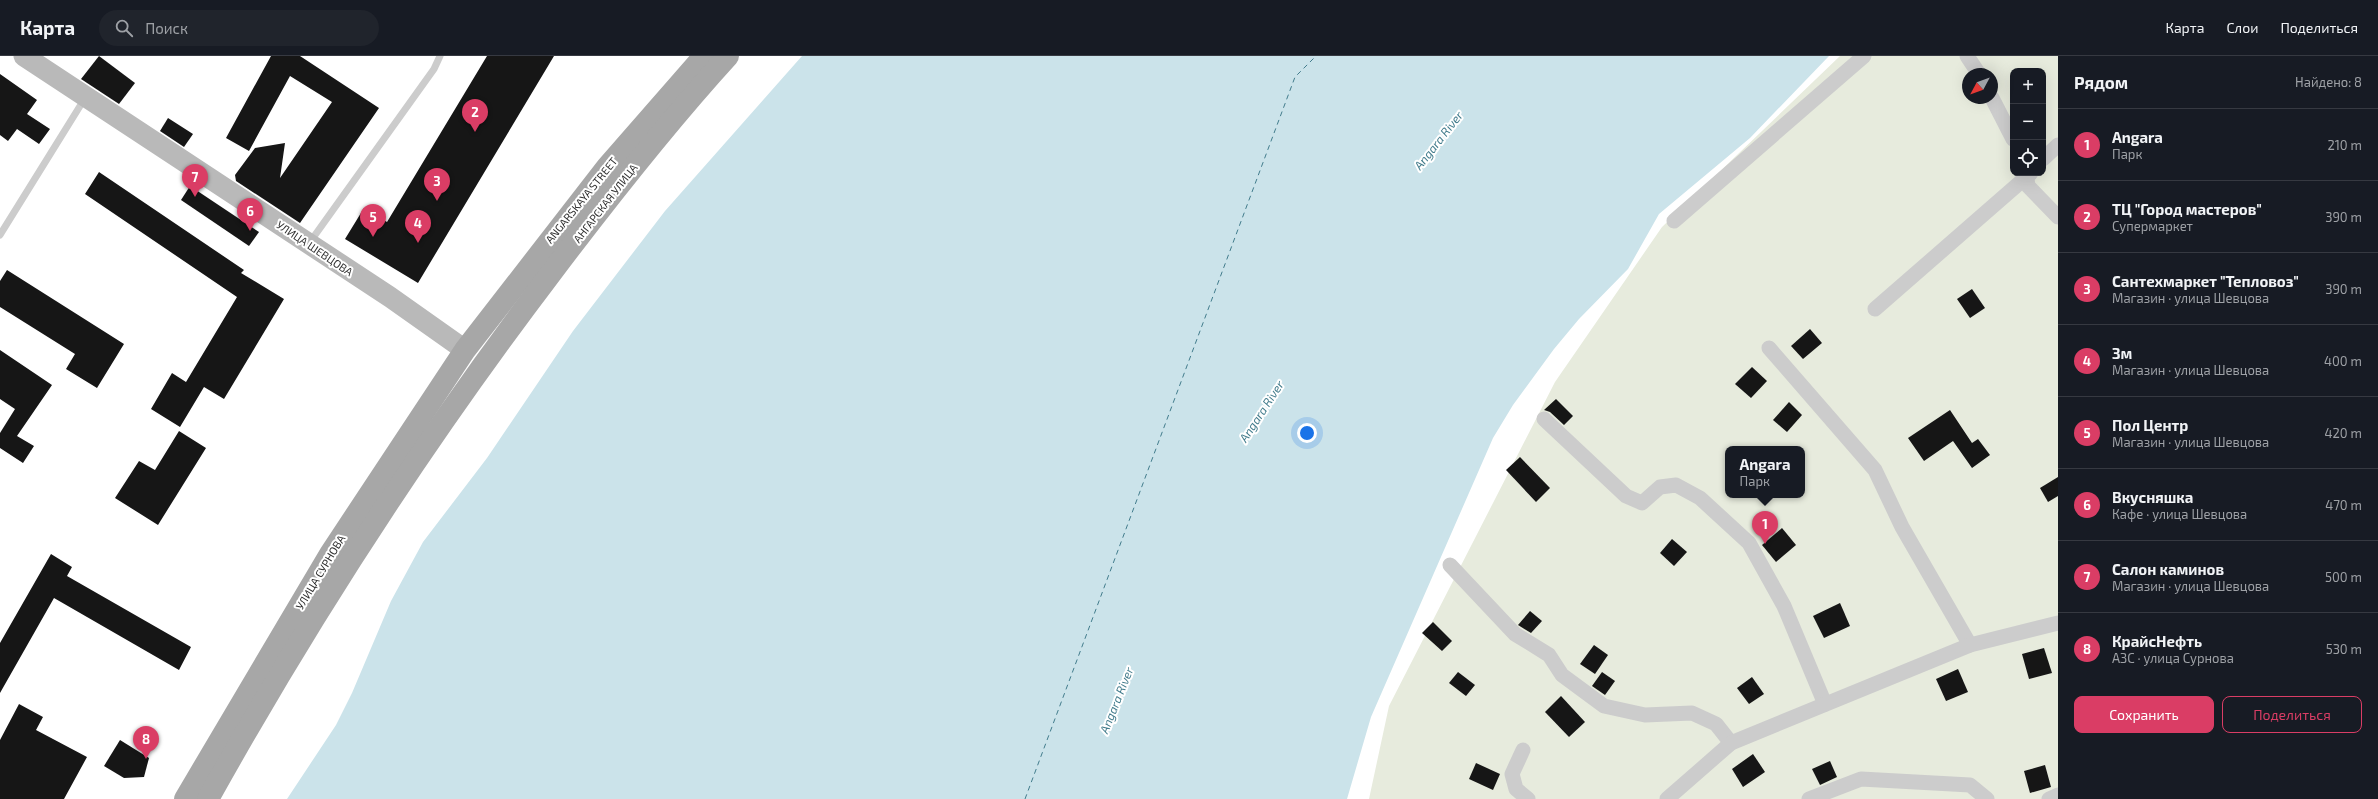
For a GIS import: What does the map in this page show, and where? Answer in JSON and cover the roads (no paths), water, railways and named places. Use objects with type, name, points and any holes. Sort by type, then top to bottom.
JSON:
[{"type":"main road","name":"УЛИЦА ШЕВЦОВА","points":[[24,56],[309,244],[465,350]]},
{"type":"main road","name":"ANGARSKAYA STREET","points":[[465,350],[607,167],[704,56]]},
{"type":"main road","name":"АНГАРСКАЯ УЛИЦА","points":[[488,356],[626,174],[728,56]]},
{"type":"main road","name":"УЛИЦА СУРНОВА","points":[[185,799],[330,554],[465,350]]},
{"type":"main road","name":"УЛИЦА СУРНОВА","points":[[208,799],[350,560],[436,430],[488,356]]},
{"type":"street","points":[[1674,221],[1864,56]]},
{"type":"street","points":[[1967,56],[1975,68]]},
{"type":"street","points":[[1995,104],[2010,132]]},
{"type":"street","points":[[2046,156],[2058,145]]},
{"type":"street","points":[[1875,309],[2027,176]]},
{"type":"street","points":[[2028,176],[2028,186],[2058,217]]},
{"type":"street","points":[[1769,348],[1875,470],[1902,527],[1970,646]]},
{"type":"street","points":[[1544,418],[1626,496],[1642,503],[1660,487],[1676,485],[1700,498],[1749,543],[1784,606],[1825,704]]},
{"type":"street","points":[[1450,565],[1515,634],[1549,655],[1562,675],[1604,706],[1645,715],[1692,713],[1716,724],[1732,743]]},
{"type":"street","points":[[1667,799],[1732,743],[1970,646],[2058,623]]},
{"type":"street","points":[[1523,750],[1512,774],[1516,789],[1528,799]]},
{"type":"street","points":[[1809,799],[1861,779],[1970,785],[1987,799]]},
{"type":"street","points":[[2049,799],[2058,795]]},
{"type":"lane","points":[[309,244],[434,69],[440,56]]},
{"type":"lane","points":[[0,235],[86,96]]},
{"type":"water","name":"Angara River","points":[[802,56],[1829,56],[1750,138],[1659,214],[1628,269],[1579,319],[1554,349],[1513,405],[1493,438],[1371,717],[1347,799],[287,799],[336,725],[352,693],[391,601],[423,542],[487,458],[573,331],[665,211]]},
{"type":"place","name":"ТЦ \"Город мастеров\"","points":[[475,132]]},
{"type":"place","name":"Салон каминов","points":[[195,197]]},
{"type":"place","name":"Сантехмаркет \"Тепловоз\"","points":[[437,201]]},
{"type":"place","name":"Вкусняшка","points":[[250,231]]},
{"type":"place","name":"Пол Центр","points":[[373,237]]},
{"type":"place","name":"Зм","points":[[418,243]]},
{"type":"place","name":"Angara","points":[[1765,544]]},
{"type":"place","name":"КрайсНефть","points":[[146,759]]}]
